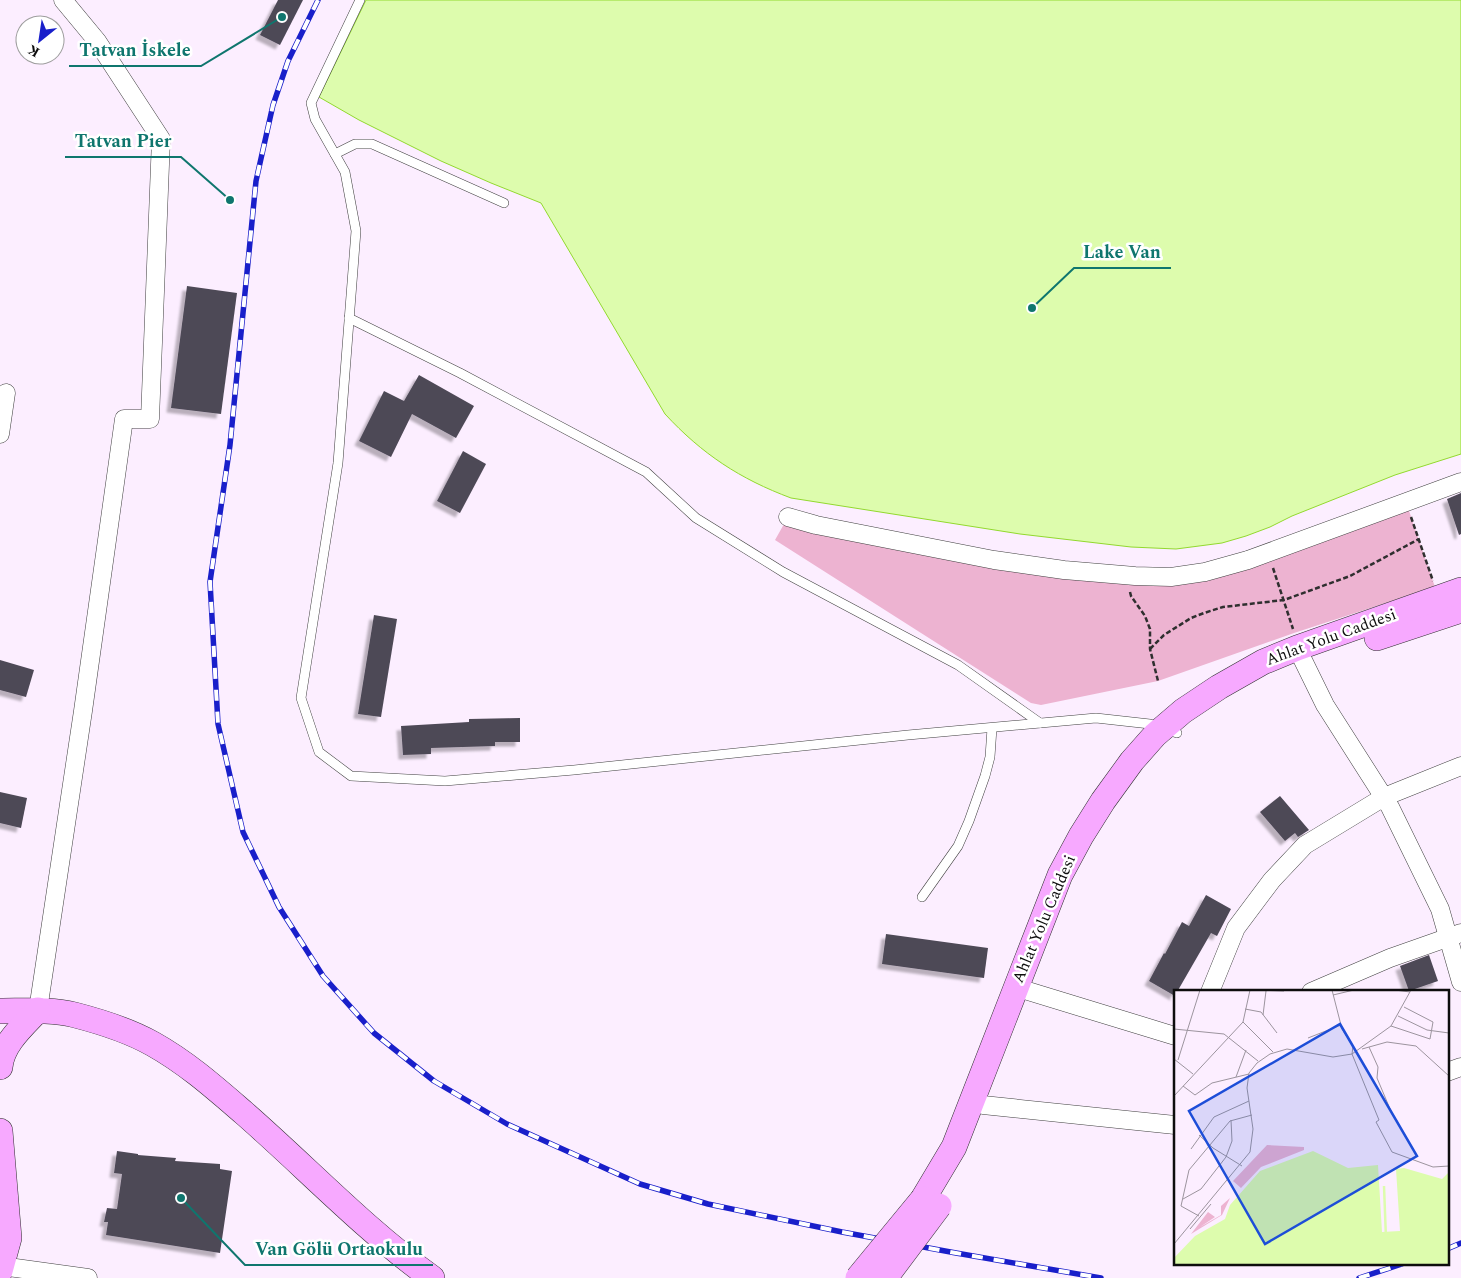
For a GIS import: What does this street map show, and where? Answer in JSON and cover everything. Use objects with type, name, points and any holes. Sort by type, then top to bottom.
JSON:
[{"type":"street","points":[[0,1067],[10,1042],[38,1010],[82,721],[124,419],[150,419],[161,139],[96,41],[63,0]]},
{"type":"street","points":[[0,434],[6,393]]},
{"type":"street","points":[[788,517],[816,525],[994,560],[1064,570],[1171,577],[1226,567],[1461,482]]},
{"type":"street","name":"Ahlat Yolu Caddesi","points":[[931,1202],[1020,989],[1070,877],[1104,821],[1129,786],[1164,745],[1170,730],[1188,723],[1298,648],[1461,590]]},
{"type":"street","name":"Ahlat Yolu Caddesi","points":[[1298,648],[1461,610]]},
{"type":"street","points":[[1298,648],[1325,705],[1390,806],[1440,909],[1455,935],[1461,982]]},
{"type":"street","points":[[1211,990],[1236,928],[1272,880],[1305,845],[1384,797],[1461,766]]},
{"type":"street","points":[[1316,990],[1390,958],[1455,935]]},
{"type":"street","points":[[1020,989],[1174,1036]]},
{"type":"street","name":"Ahlat Yolu Caddesi","points":[[858,1278],[931,1202],[950,1188],[962,1163],[983,1105],[1020,989]]},
{"type":"street","points":[[0,1011],[38,1010],[74,1015],[110,1026],[153,1044],[188,1066],[276,1141],[370,1230],[432,1278]]},
{"type":"street","points":[[1448,1072],[1461,1067]]},
{"type":"street","points":[[983,1105],[1174,1125]]},
{"type":"street","points":[[0,1131],[9,1238],[1,1268],[88,1278]]},
{"type":"street","points":[[885,1278],[931,1202]]},
{"type":"lane","points":[[360,0],[311,103],[315,119],[345,172],[356,231],[338,463],[301,698],[319,752],[351,776],[445,781],[1096,718],[1150,724],[1170,730]]},
{"type":"lane","points":[[335,154],[356,144],[372,144],[504,203]]},
{"type":"lane","points":[[349,318],[460,373],[646,472],[696,518],[783,572],[958,665],[1040,724]]},
{"type":"lane","points":[[922,897],[958,846],[970,821],[990,757],[992,728]]},
{"type":"path","points":[[1406,502],[1434,587]]},
{"type":"path","points":[[1150,649],[1164,635],[1191,618],[1230,606],[1284,600],[1350,576],[1419,539]]},
{"type":"path","points":[[1268,553],[1298,648]]},
{"type":"path","points":[[1135,576],[1130,593],[1145,616],[1150,629],[1150,649],[1158,681]]},
{"type":"shaded area","points":[[366,0],[1461,0],[1461,454],[1395,475],[1246,536],[1222,543],[1176,549],[1131,547],[1020,534],[791,498],[772,491],[738,474],[723,464],[693,441],[665,414],[541,203],[441,161],[359,120],[319,97]]},
{"type":"shaded area","points":[[1406,502],[1435,587],[1294,633],[1158,681],[1041,705],[1031,703],[775,540],[788,517],[886,540],[1171,577]]},
{"type":"building","points":[[278,0],[303,0],[280,45],[260,35]]},
{"type":"building","points":[[187,286],[237,293],[221,414],[171,408]]},
{"type":"building","points":[[419,375],[474,406],[456,438],[412,414],[391,457],[359,441],[384,391],[404,401]]},
{"type":"building","points":[[463,451],[486,464],[460,513],[437,501]]},
{"type":"building","points":[[1461,493],[1461,534],[1459,535],[1447,499]]},
{"type":"building","points":[[374,615],[397,619],[381,717],[358,714]]},
{"type":"building","points":[[0,660],[34,670],[26,697],[0,690]]},
{"type":"building","points":[[520,718],[520,742],[495,742],[495,746],[431,748],[431,754],[403,755],[401,726],[469,722],[469,719]]},
{"type":"building","points":[[0,792],[27,798],[21,828],[0,823]]},
{"type":"building","points":[[1280,796],[1309,830],[1298,837],[1295,833],[1285,841],[1260,812]]},
{"type":"building","points":[[1206,895],[1231,909],[1217,936],[1211,933],[1178,990],[1174,990],[1174,995],[1149,981],[1182,922],[1189,926]]},
{"type":"building","points":[[886,934],[988,948],[984,978],[882,964]]},
{"type":"building","points":[[1429,955],[1438,981],[1409,990],[1400,966]]},
{"type":"building","points":[[117,1151],[176,1158],[175,1161],[220,1164],[220,1169],[232,1171],[220,1253],[106,1235],[108,1222],[104,1222],[107,1208],[117,1209],[122,1174],[114,1173]]},
{"type":"railway","points":[[318,0],[288,61],[273,105],[256,181],[230,445],[210,582],[218,724],[243,832],[279,907],[323,976],[374,1033],[434,1081],[507,1124],[640,1184],[708,1204],[842,1232],[1101,1278]]},
{"type":"railway","points":[[1448,1249],[1461,1243]]},
{"type":"railway","points":[[1359,1278],[1396,1266]]},
{"type":"place","name":"Tatvan İskele","points":[[282,17]]},
{"type":"place","name":"Tatvan Pier","points":[[230,200]]},
{"type":"place","name":"Lake Van","points":[[1032,308]]},
{"type":"place","name":"Van Gölü Ortaokulu","points":[[181,1198]]}]
